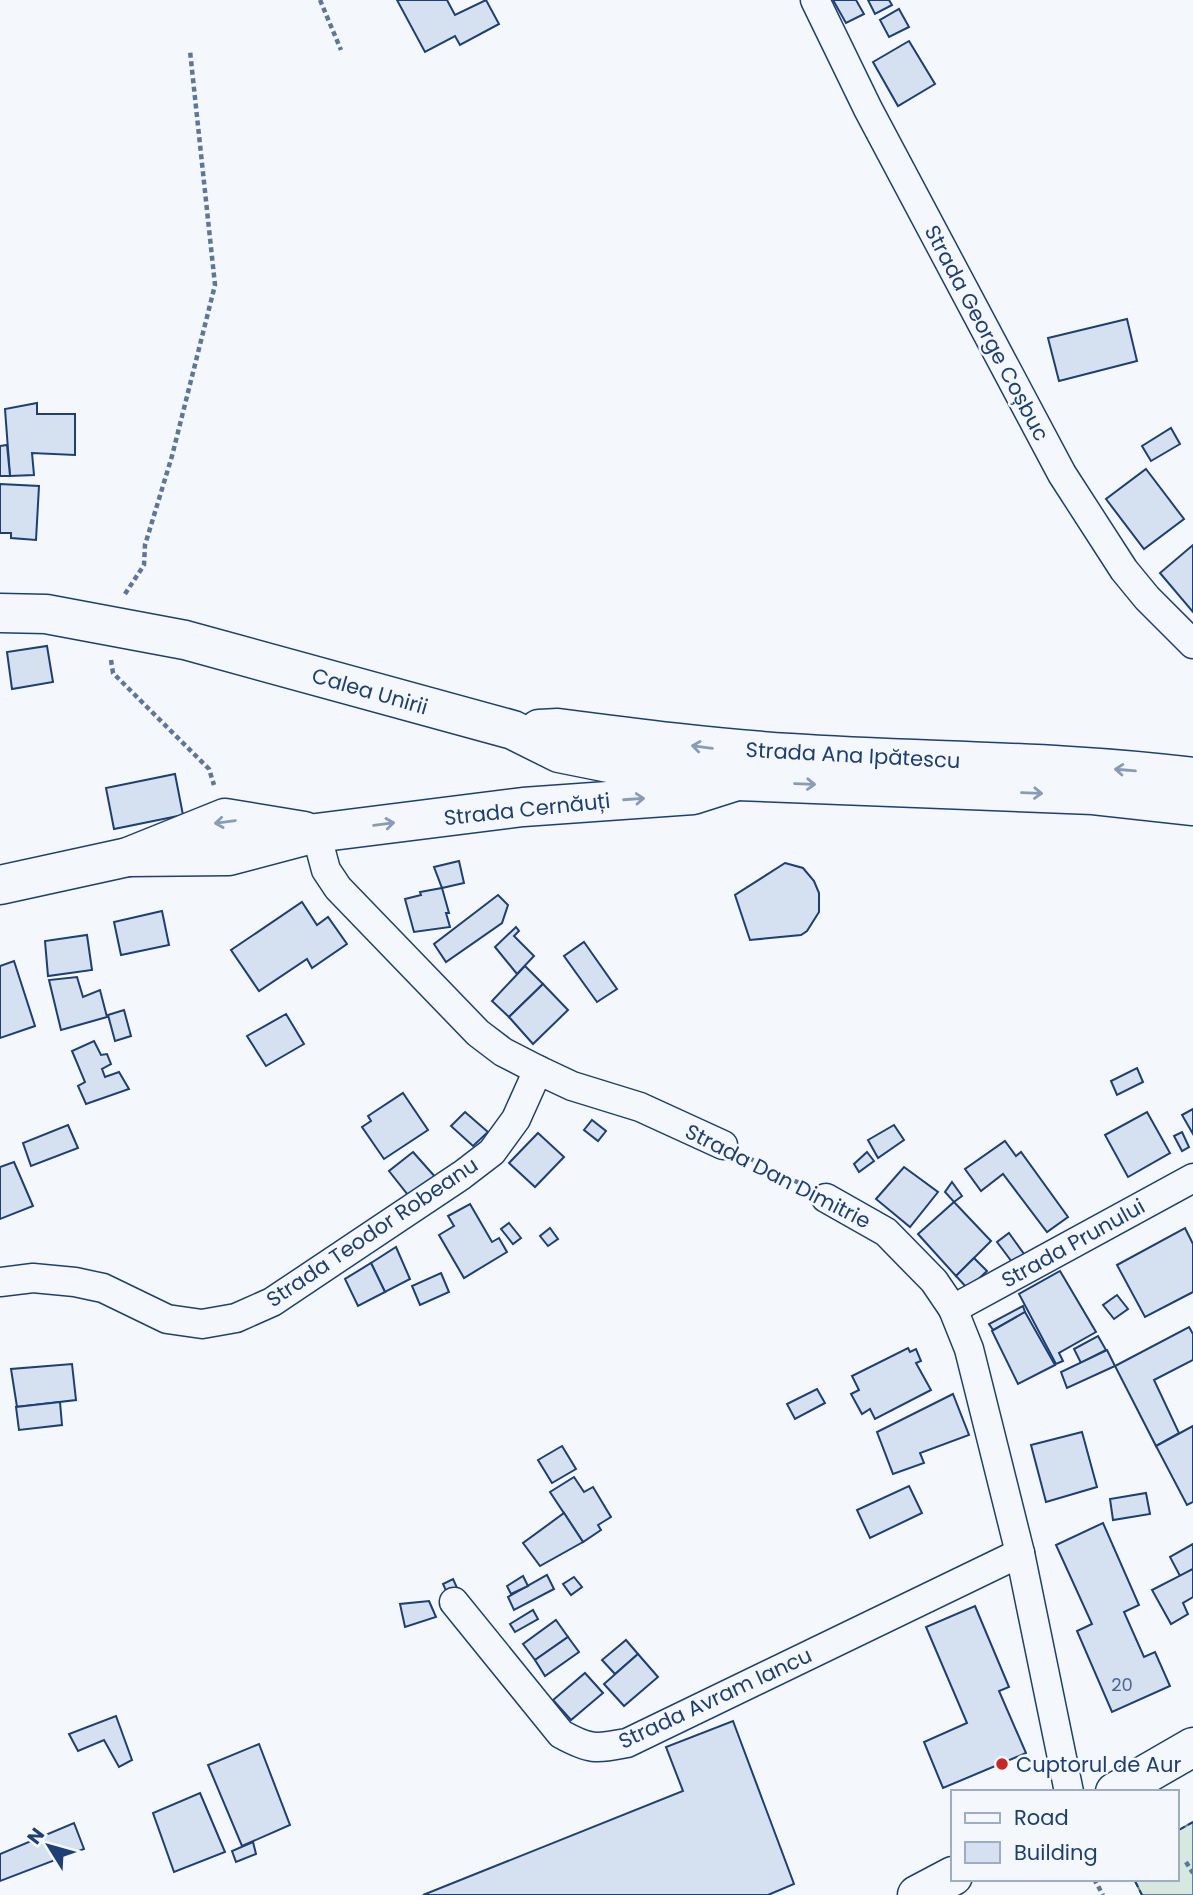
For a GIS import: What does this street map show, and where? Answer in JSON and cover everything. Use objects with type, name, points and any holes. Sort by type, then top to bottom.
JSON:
[{"type":"main road","name":"Calea Unirii","points":[[0,613],[46,614],[199,643],[513,730],[559,753],[619,765],[737,781]]},
{"type":"main road","name":"Strada Ana Ipătescu","points":[[513,730],[558,727],[708,747],[1069,765],[1193,777]]},
{"type":"main road","name":"Strada Ana Ipătescu","points":[[737,781],[1093,795],[1193,806]]},
{"type":"main road","name":"Strada Cernăuți","points":[[128,857],[229,856],[316,833],[523,807],[694,795],[737,781]]},
{"type":"main road","name":"Strada Cernăuți","points":[[0,885],[128,857],[225,818],[316,833]]},
{"type":"main road","points":[[1118,1790],[1193,1747]]},
{"type":"main road","points":[[917,1895],[951,1878]]},
{"type":"street","name":"Strada George Coșbuc","points":[[815,0],[868,108],[1062,474],[1125,570],[1147,598],[1193,644]]},
{"type":"street","name":"Strada Dan Dimitrie","points":[[316,833],[326,870],[338,888],[478,1033],[503,1052],[572,1086],[640,1107],[723,1145]]},
{"type":"street","name":"Strada Teodor Robeanu","points":[[0,1282],[33,1278],[103,1288],[167,1320],[202,1324],[236,1318],[272,1302],[462,1175],[492,1152],[516,1119],[538,1070]]},
{"type":"street","name":"Strada Prunului","points":[[953,1309],[1193,1178]]},
{"type":"street","name":"Strada Dan Dimitrie","points":[[826,1198],[886,1232],[934,1281],[953,1309],[969,1349],[1020,1553],[1069,1790]]},
{"type":"street","name":"Strada Avram Iancu","points":[[454,1602],[561,1734],[595,1749],[627,1743],[1020,1553]]},
{"type":"path","points":[[320,0],[341,50]]},
{"type":"path","points":[[190,51],[215,285],[172,456],[145,545],[144,565],[106,624],[113,673],[209,769],[225,818]]},
{"type":"path","name":"Strada Dan Dimitrie","points":[[723,1145],[826,1198]]},
{"type":"path","points":[[1186,1862],[1193,1873]]},
{"type":"shaded area","points":[[1193,1822],[1193,1895],[1142,1895],[1135,1881],[1179,1881],[1179,1830]]},
{"type":"building","points":[[397,0],[447,0],[455,15],[486,0],[499,24],[460,45],[455,36],[425,52]]},
{"type":"building","points":[[833,0],[856,0],[864,14],[846,23]]},
{"type":"building","points":[[868,0],[889,0],[892,5],[875,14]]},
{"type":"building","points":[[899,9],[909,27],[889,37],[880,20]]},
{"type":"building","points":[[909,41],[935,84],[898,106],[873,62]]},
{"type":"building","points":[[1127,319],[1137,361],[1059,381],[1048,338]]},
{"type":"building","points":[[37,403],[37,414],[75,414],[75,455],[32,453],[34,475],[10,476],[5,409]]},
{"type":"building","points":[[1171,428],[1180,444],[1151,461],[1142,446]]},
{"type":"building","points":[[7,445],[10,476],[0,476],[0,446]]},
{"type":"building","points":[[1146,469],[1184,519],[1144,549],[1106,499]]},
{"type":"building","points":[[0,484],[39,486],[36,540],[11,538],[11,533],[0,533]]},
{"type":"building","points":[[1193,545],[1193,612],[1160,573]]},
{"type":"building","points":[[47,646],[53,682],[12,689],[7,652]]},
{"type":"building","points":[[175,774],[183,815],[114,829],[106,788]]},
{"type":"building","points":[[459,861],[464,883],[442,888],[434,867]]},
{"type":"building","points":[[785,863],[803,868],[814,881],[819,893],[819,912],[807,931],[801,935],[750,940],[735,895]]},
{"type":"building","points":[[442,888],[450,927],[414,932],[405,899],[421,895],[420,892]]},
{"type":"building","points":[[498,895],[508,905],[502,923],[446,962],[434,944]]},
{"type":"building","points":[[302,902],[317,925],[328,917],[347,944],[312,968],[307,959],[259,991],[231,950]]},
{"type":"building","points":[[162,911],[169,945],[121,955],[114,922]]},
{"type":"building","points":[[516,927],[519,931],[514,936],[534,956],[517,974],[495,947]]},
{"type":"building","points":[[87,935],[92,970],[48,976],[45,941]]},
{"type":"building","points":[[584,942],[617,989],[597,1002],[564,956]]},
{"type":"building","points":[[14,961],[35,1026],[0,1038],[0,966]]},
{"type":"building","points":[[525,966],[543,984],[509,1017],[492,1001]]},
{"type":"building","points":[[77,977],[83,997],[100,990],[107,1017],[61,1030],[49,980]]},
{"type":"building","points":[[543,984],[568,1010],[533,1044],[509,1017]]},
{"type":"building","points":[[124,1010],[131,1036],[115,1041],[108,1015]]},
{"type":"building","points":[[286,1014],[304,1044],[266,1066],[247,1036]]},
{"type":"building","points":[[94,1041],[101,1055],[107,1054],[111,1064],[102,1069],[105,1077],[119,1072],[129,1089],[86,1104],[78,1086],[85,1082],[72,1051]]},
{"type":"building","points":[[1137,1068],[1143,1082],[1117,1095],[1111,1081]]},
{"type":"building","points":[[403,1093],[428,1130],[384,1159],[362,1127],[371,1121],[368,1116]]},
{"type":"building","points":[[1193,1109],[1193,1134],[1182,1115]]},
{"type":"building","points":[[465,1112],[488,1132],[473,1146],[451,1126]]},
{"type":"building","points":[[1147,1112],[1170,1153],[1128,1177],[1105,1135]]},
{"type":"building","points":[[592,1120],[606,1131],[598,1141],[584,1130]]},
{"type":"building","points":[[68,1125],[78,1148],[31,1166],[23,1143]]},
{"type":"building","points":[[894,1125],[904,1140],[878,1158],[868,1140]]},
{"type":"building","points":[[1182,1132],[1189,1147],[1182,1151],[1174,1136]]},
{"type":"building","points":[[538,1133],[564,1157],[535,1187],[509,1163]]},
{"type":"building","points":[[1005,1141],[1016,1156],[1021,1152],[1068,1217],[1047,1232],[1003,1174],[981,1191],[965,1169]]},
{"type":"building","points":[[413,1152],[437,1179],[412,1200],[389,1171]]},
{"type":"building","points":[[867,1152],[874,1161],[859,1172],[854,1164]]},
{"type":"building","points":[[14,1162],[33,1206],[0,1219],[0,1167]]},
{"type":"building","points":[[904,1167],[938,1192],[910,1227],[876,1199]]},
{"type":"building","points":[[952,1182],[962,1196],[954,1202],[945,1192]]},
{"type":"building","points":[[954,1202],[991,1241],[956,1276],[918,1234]]},
{"type":"building","points":[[470,1204],[492,1242],[499,1238],[507,1252],[464,1278],[439,1235],[454,1226],[448,1216]]},
{"type":"building","points":[[509,1223],[521,1238],[513,1244],[501,1229]]},
{"type":"building","points":[[550,1228],[558,1239],[548,1246],[540,1236]]},
{"type":"building","points":[[1185,1228],[1193,1244],[1193,1292],[1145,1317],[1117,1265]]},
{"type":"building","points":[[1009,1233],[1024,1254],[1012,1262],[997,1242]]},
{"type":"building","points":[[396,1247],[410,1279],[385,1292],[371,1263]]},
{"type":"building","points":[[974,1258],[987,1271],[968,1289],[956,1276]]},
{"type":"building","points":[[371,1263],[385,1292],[358,1306],[345,1279]]},
{"type":"building","points":[[1060,1271],[1096,1332],[1059,1353],[1063,1361],[1056,1364],[1019,1294]]},
{"type":"building","points":[[441,1273],[449,1292],[420,1305],[412,1286]]},
{"type":"building","points":[[1117,1295],[1128,1309],[1114,1319],[1103,1305]]},
{"type":"building","points":[[1023,1306],[1025,1312],[993,1330],[989,1324]]},
{"type":"building","points":[[1025,1312],[1055,1365],[1018,1384],[992,1331]]},
{"type":"building","points":[[1189,1327],[1193,1334],[1193,1360],[1154,1380],[1179,1433],[1156,1446],[1115,1366]]},
{"type":"building","points":[[1098,1336],[1106,1350],[1081,1363],[1074,1349]]},
{"type":"building","points":[[908,1348],[910,1352],[916,1349],[921,1361],[916,1363],[931,1390],[875,1419],[870,1409],[862,1414],[851,1394],[859,1390],[852,1376]]},
{"type":"building","points":[[1107,1350],[1115,1366],[1067,1388],[1061,1372]]},
{"type":"building","points":[[72,1364],[76,1400],[17,1407],[11,1369]]},
{"type":"building","points":[[817,1389],[825,1403],[795,1419],[787,1404]]},
{"type":"building","points":[[953,1394],[969,1435],[920,1453],[924,1463],[893,1474],[877,1432]]},
{"type":"building","points":[[60,1402],[62,1425],[19,1430],[16,1407]]},
{"type":"building","points":[[1193,1426],[1193,1502],[1187,1505],[1156,1446]]},
{"type":"building","points":[[1082,1432],[1097,1487],[1046,1502],[1031,1445]]},
{"type":"building","points":[[562,1446],[576,1469],[552,1483],[538,1460]]},
{"type":"building","points":[[574,1477],[584,1492],[593,1487],[611,1517],[598,1525],[601,1530],[583,1542],[550,1492]]},
{"type":"building","points":[[909,1486],[922,1513],[870,1538],[857,1510]]},
{"type":"building","points":[[1146,1493],[1150,1514],[1113,1520],[1110,1499]]},
{"type":"building","points":[[564,1513],[583,1542],[540,1566],[523,1543]]},
{"type":"building","points":[[1103,1523],[1139,1605],[1124,1612],[1144,1657],[1155,1652],[1170,1686],[1112,1712],[1077,1631],[1092,1624],[1056,1545]]},
{"type":"building","points":[[1193,1544],[1193,1569],[1180,1576],[1170,1557]]},
{"type":"building","points":[[1193,1569],[1193,1597],[1183,1603],[1188,1614],[1171,1624],[1152,1590]]},
{"type":"building","points":[[547,1575],[554,1589],[514,1610],[508,1597]]},
{"type":"building","points":[[523,1576],[528,1586],[511,1594],[507,1586]]},
{"type":"building","points":[[574,1577],[582,1587],[571,1595],[563,1584]]},
{"type":"building","points":[[453,1579],[458,1590],[448,1595],[443,1584]]},
{"type":"building","points":[[429,1601],[436,1617],[405,1627],[400,1604]]},
{"type":"building","points":[[975,1606],[1009,1687],[999,1691],[1026,1753],[943,1788],[924,1742],[967,1723],[926,1627]]},
{"type":"building","points":[[533,1610],[538,1619],[515,1632],[510,1624]]},
{"type":"building","points":[[556,1620],[568,1637],[535,1660],[523,1644]]},
{"type":"building","points":[[568,1637],[579,1652],[545,1676],[535,1660]]},
{"type":"building","points":[[626,1640],[638,1654],[615,1674],[602,1660]]},
{"type":"building","points":[[638,1654],[658,1677],[624,1706],[604,1684]]},
{"type":"building","points":[[585,1673],[603,1693],[571,1720],[553,1700]]},
{"type":"building","points":[[116,1716],[132,1760],[119,1767],[104,1740],[78,1751],[69,1734]]},
{"type":"building","points":[[733,1721],[794,1884],[768,1895],[423,1895],[683,1791],[666,1747]]},
{"type":"building","points":[[259,1744],[290,1825],[242,1846],[208,1765]]},
{"type":"building","points":[[200,1793],[225,1852],[174,1872],[153,1813]]},
{"type":"building","points":[[74,1823],[84,1849],[0,1881],[0,1854]]},
{"type":"building","points":[[253,1842],[256,1854],[236,1862],[232,1851]]},
{"type":"fence","points":[[1179,1830],[1193,1822]]},
{"type":"fence","points":[[1135,1881],[1142,1895]]},
{"type":"place","name":"Cuptorul de Aur","points":[[1002,1764]]}]
